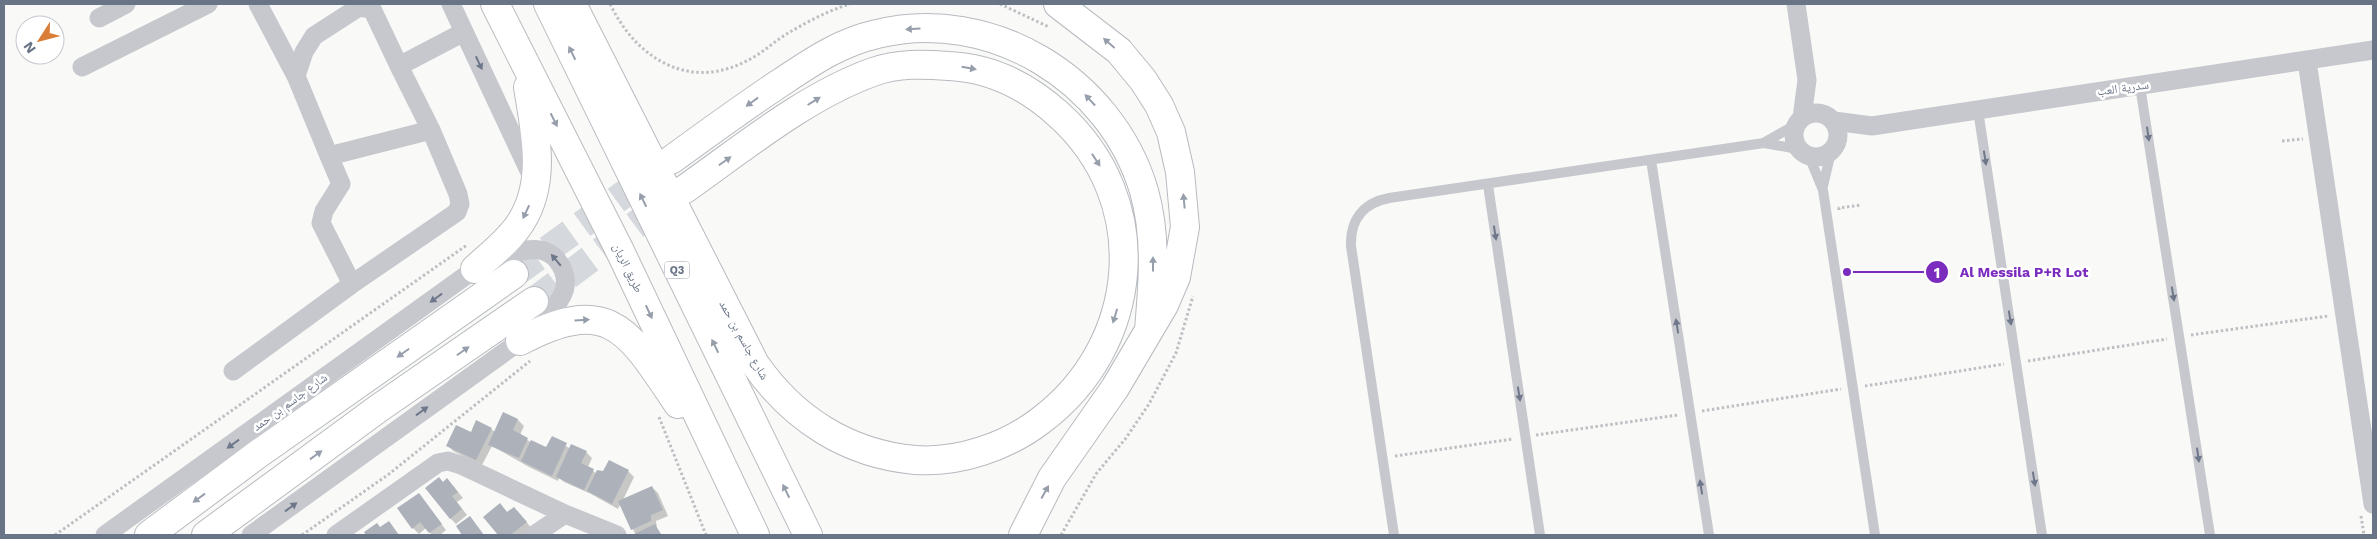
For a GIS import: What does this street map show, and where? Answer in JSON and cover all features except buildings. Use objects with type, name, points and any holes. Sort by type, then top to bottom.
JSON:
[{"type":"main road","name":"طريق الريان","points":[[495,4],[619,249],[755,535]]},
{"type":"main road","name":"Q3","points":[[548,4],[808,535]]},
{"type":"main road","name":"شارع جاسم بن حمد","points":[[572,4],[755,364],[769,385],[784,401],[817,427],[838,440],[883,455],[925,461],[948,459],[991,448],[1009,440],[1048,415],[1064,400],[1094,365],[1114,320],[1121,297],[1125,252],[1122,228],[1109,184],[1098,162],[1069,123],[1050,107],[1018,85],[990,72],[966,67],[920,64],[896,66],[873,72],[828,93],[773,127],[685,189]]},
{"type":"main road","points":[[1023,535],[1052,478],[1115,388],[1170,292],[1184,238],[1183,188],[1171,132],[1160,105],[1135,69],[1101,36],[1058,4]]},
{"type":"main road","points":[[671,160],[816,59],[845,44],[893,30],[927,28],[961,30],[994,38],[1032,55],[1076,86],[1107,119],[1130,156],[1143,189],[1151,223],[1154,266],[1149,330]]},
{"type":"main road","points":[[475,269],[522,222],[536,186],[538,162],[536,140],[524,61]]},
{"type":"main road","name":"شارع جاسم بن حمد","points":[[149,535],[266,449],[514,274]]},
{"type":"main road","points":[[206,535],[372,414],[534,301]]},
{"type":"main road","points":[[527,349],[545,328],[583,319],[613,326],[624,333],[646,357],[727,476]]},
{"type":"street","points":[[99,18],[126,4]]},
{"type":"street","points":[[82,67],[208,4]]},
{"type":"street","points":[[258,4],[296,76],[340,184],[324,211],[321,222],[352,284]]},
{"type":"street","points":[[451,4],[536,186]]},
{"type":"street","points":[[1796,4],[1807,80],[1794,136],[1804,153],[1816,158],[1834,148],[1838,136],[1807,80]]},
{"type":"street","points":[[233,372],[352,284],[457,212],[460,204],[458,194],[430,130],[372,9],[366,7],[359,8],[314,36],[304,52],[296,76]]},
{"type":"street","points":[[399,66],[464,32]]},
{"type":"street","name":"سدرية العب","points":[[1829,118],[1872,126],[2373,50]]},
{"type":"street","points":[[2307,61],[2373,504]]},
{"type":"street","points":[[1799,121],[1808,114],[1829,118]]},
{"type":"street","name":"سدرية العب","points":[[1834,148],[1872,126]]},
{"type":"street","points":[[329,156],[430,130]]},
{"type":"street","name":"شارع جاسم بن حمد","points":[[105,535],[475,269],[531,248],[548,252],[562,267],[565,285],[559,302],[527,349]]},
{"type":"street","points":[[251,535],[527,349]]},
{"type":"street","points":[[336,535],[422,472],[438,463],[448,461],[461,465],[565,514],[617,535]]},
{"type":"street","points":[[534,535],[565,514]]},
{"type":"lane","points":[[2140,86],[2210,535]]},
{"type":"lane","points":[[1978,110],[2042,535]]},
{"type":"lane","points":[[1394,535],[1357,292],[1351,233],[1354,221],[1361,212],[1378,200],[1488,185],[1764,142],[1799,121]]},
{"type":"lane","points":[[1764,142],[1804,153],[1823,190],[1875,535]]},
{"type":"lane","points":[[1823,190],[1834,148]]},
{"type":"lane","points":[[1652,160],[1708,535]]},
{"type":"lane","points":[[1488,185],[1540,535]]},
{"type":"path","points":[[610,4],[626,31],[641,48],[656,59],[682,72],[702,73],[718,72],[740,64],[809,21],[850,4]]},
{"type":"path","points":[[55,535],[473,241]]},
{"type":"path","points":[[302,535],[389,474],[527,349]]},
{"type":"path","points":[[657,413],[706,535]]},
{"type":"tunnel","points":[[514,274],[656,171]]},
{"type":"tunnel","points":[[534,301],[669,200]]},
{"type":"place","name":"Al Messila P+R Lot","points":[[1847,272]]}]
